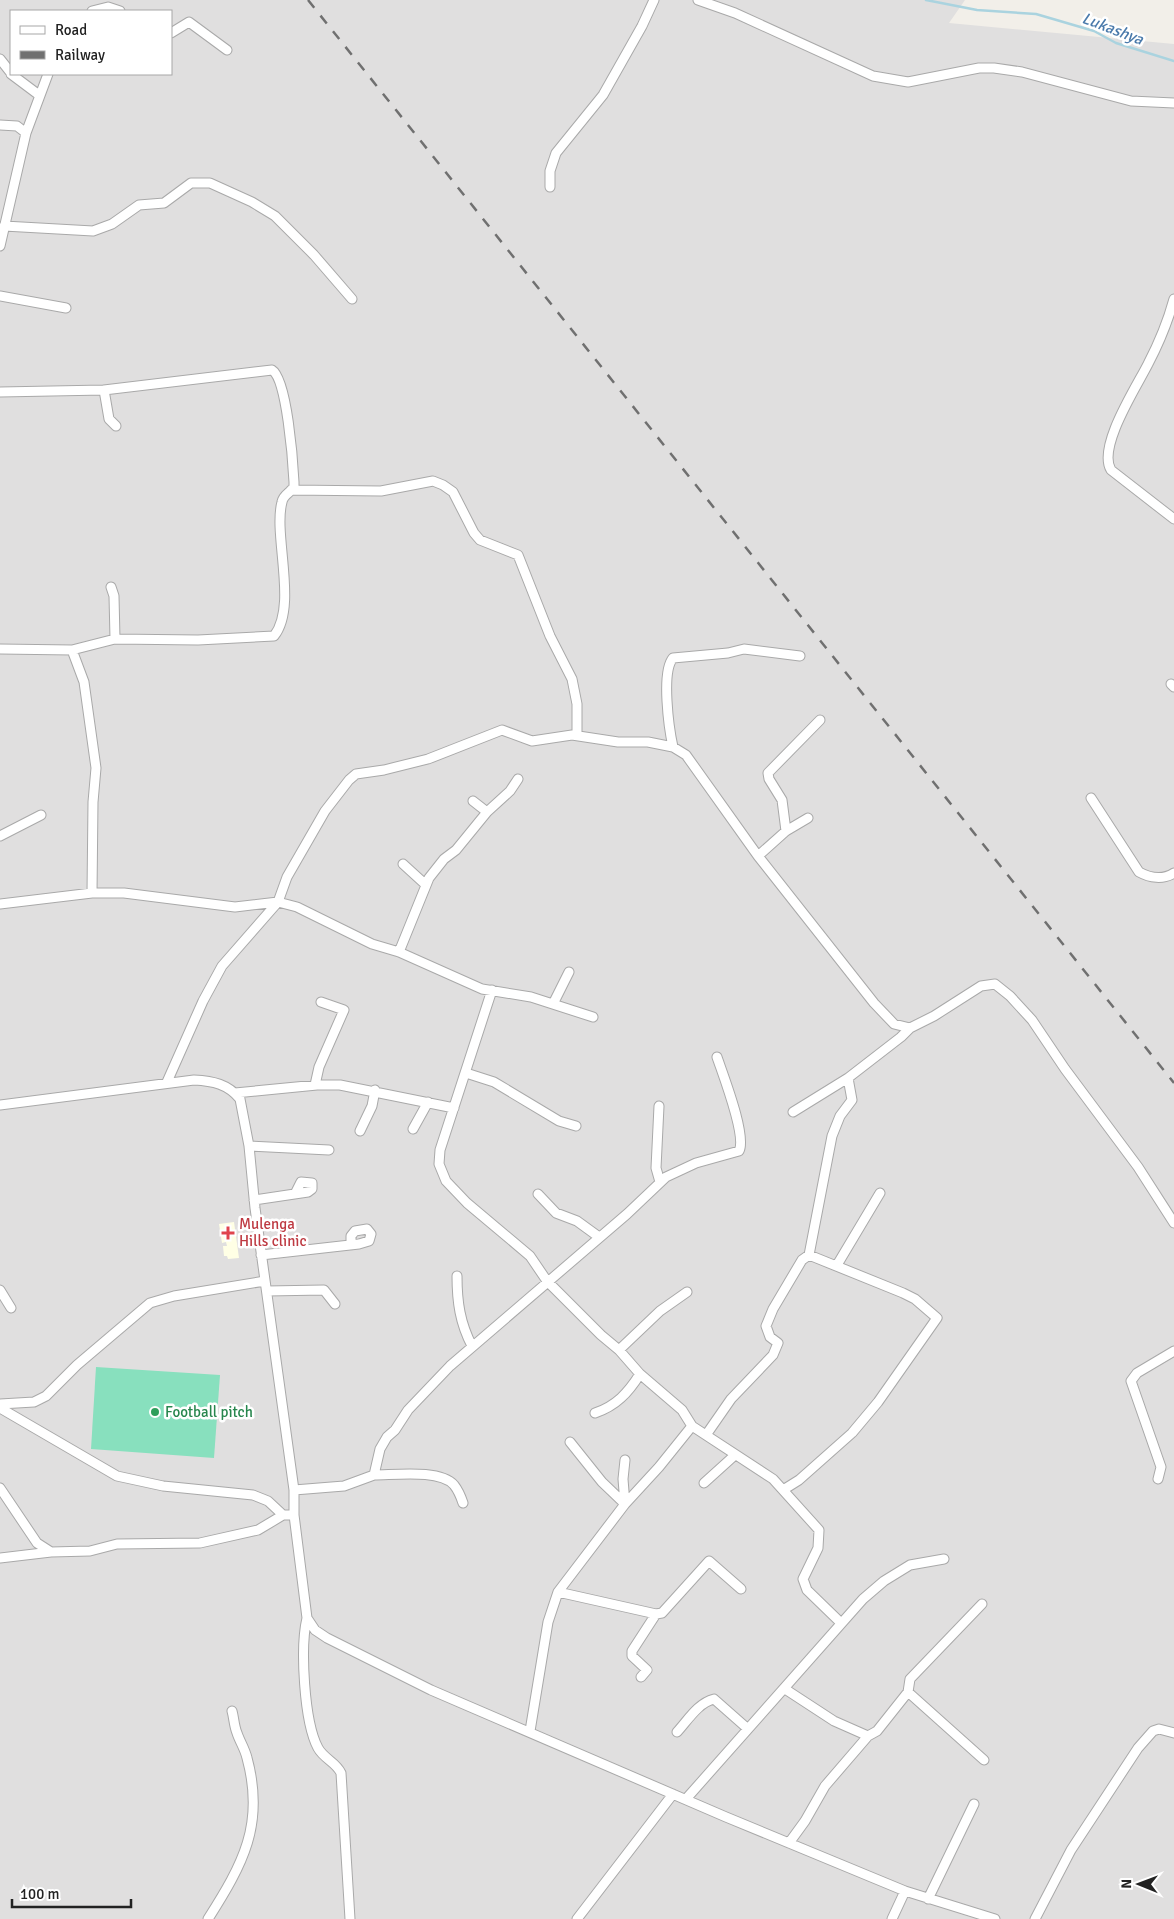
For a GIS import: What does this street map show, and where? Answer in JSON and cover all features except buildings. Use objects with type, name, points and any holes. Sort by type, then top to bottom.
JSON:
[{"type":"street","points":[[550,187],[550,171],[556,154],[603,95],[642,26],[654,0]]},
{"type":"street","points":[[698,0],[735,13],[872,76],[891,81],[908,82],[978,68],[994,68],[1030,74],[1131,101],[1174,104]]},
{"type":"street","points":[[96,10],[108,7],[117,10]]},
{"type":"street","points":[[172,32],[189,22],[227,50]]},
{"type":"street","points":[[0,60],[10,73]]},
{"type":"street","points":[[12,75],[39,94]]},
{"type":"street","points":[[0,246],[26,133],[48,75]]},
{"type":"street","points":[[0,125],[17,126],[26,133]]},
{"type":"street","points":[[4,226],[93,231],[112,224],[139,205],[164,203],[191,183],[210,184],[252,202],[275,216],[314,255],[352,299]]},
{"type":"street","points":[[0,296],[66,308]]},
{"type":"street","points":[[1174,299],[1160,338],[1116,427],[1107,459],[1111,470],[1174,518]]},
{"type":"street","points":[[0,392],[104,390],[272,370],[278,376],[288,419],[294,482],[292,490]]},
{"type":"street","points":[[104,390],[109,419],[116,426]]},
{"type":"street","points":[[0,649],[72,650],[115,638],[198,640],[274,636],[280,626],[283,600],[284,571],[281,505],[286,494],[292,490],[381,491],[433,482],[443,484],[453,492],[474,533],[480,540],[518,555],[550,636],[572,679],[577,704],[576,735]]},
{"type":"street","points":[[111,587],[114,596],[115,638]]},
{"type":"street","points":[[674,747],[670,730],[667,683],[669,662],[673,658],[728,653],[744,649],[800,656]]},
{"type":"street","points":[[72,650],[84,682],[96,768],[93,802],[92,893]]},
{"type":"street","points":[[786,830],[782,800],[769,779],[768,773],[820,720]]},
{"type":"street","points":[[167,1082],[203,1001],[222,966],[278,902],[287,877],[324,811],[356,774],[384,770],[428,759],[502,730],[532,741],[576,735],[618,742],[648,742],[674,747],[686,755],[758,856],[888,1020],[900,1027],[910,1028]]},
{"type":"street","points":[[399,952],[426,885],[444,859],[456,850],[487,812],[510,791],[518,779]]},
{"type":"street","points":[[1091,798],[1139,872],[1149,877],[1162,877],[1174,873]]},
{"type":"street","points":[[473,802],[487,812]]},
{"type":"street","points":[[0,836],[41,815]]},
{"type":"street","points":[[758,856],[786,830],[808,818]]},
{"type":"street","points":[[403,864],[426,885]]},
{"type":"street","points":[[0,904],[92,893],[124,893],[228,906],[278,902],[297,906],[372,944],[399,952],[482,989],[519,994],[592,1017]]},
{"type":"street","points":[[553,1004],[569,972]]},
{"type":"street","points":[[793,1112],[848,1078],[910,1028],[934,1016],[981,986],[995,984],[1032,1020],[1065,1069],[1138,1168],[1174,1223]]},
{"type":"street","points":[[492,990],[440,1150],[439,1164],[446,1181],[467,1204],[530,1256],[547,1281],[601,1335],[619,1350],[640,1374],[682,1410],[692,1426],[754,1465],[783,1490],[819,1530],[818,1548],[803,1580],[807,1590],[840,1622]]},
{"type":"street","points":[[315,1085],[319,1067],[344,1010],[321,1002]]},
{"type":"street","points":[[374,1475],[380,1449],[387,1437],[395,1430],[408,1410],[427,1389],[472,1346],[666,1177],[696,1163],[739,1151],[742,1145],[733,1104],[717,1057]]},
{"type":"street","points":[[466,1073],[494,1082],[554,1118],[576,1126]]},
{"type":"street","points":[[706,1435],[730,1399],[773,1355],[778,1343],[770,1337],[766,1326],[773,1309],[802,1260],[809,1255],[832,1136],[840,1116],[852,1100],[848,1078]]},
{"type":"street","points":[[0,1105],[194,1080],[215,1082],[235,1093],[240,1099],[249,1146],[254,1200],[294,1490],[294,1515],[307,1618],[302,1648],[314,1738],[321,1753],[335,1763],[341,1773],[350,1919]]},
{"type":"street","points":[[235,1093],[315,1085],[340,1085],[375,1090],[454,1108]]},
{"type":"street","points":[[360,1131],[372,1106],[375,1090]]},
{"type":"street","points":[[414,1128],[428,1102]]},
{"type":"street","points":[[659,1106],[656,1168],[660,1182]]},
{"type":"street","points":[[249,1146],[328,1150]]},
{"type":"street","points":[[837,1265],[880,1193]]},
{"type":"street","points":[[254,1200],[295,1194]]},
{"type":"street","points":[[538,1194],[556,1214],[577,1221],[599,1237]]},
{"type":"street","points":[[262,1255],[351,1244]]},
{"type":"street","points":[[783,1490],[799,1480],[852,1433],[878,1402],[937,1318],[915,1299],[903,1293],[809,1255]]},
{"type":"street","points":[[457,1276],[459,1313],[464,1331],[472,1346]]},
{"type":"street","points":[[0,1406],[34,1402],[46,1396],[77,1365],[150,1303],[174,1296],[266,1286],[324,1290],[335,1304]]},
{"type":"street","points":[[0,1290],[11,1308]]},
{"type":"street","points":[[619,1350],[660,1311],[687,1292]]},
{"type":"street","points":[[1158,1479],[1161,1467],[1132,1381],[1137,1373],[1174,1351]]},
{"type":"street","points":[[594,1414],[609,1408],[628,1393],[640,1374]]},
{"type":"street","points":[[0,1406],[117,1476],[163,1486],[253,1495],[268,1501],[283,1515]]},
{"type":"street","points":[[530,1731],[548,1622],[558,1592],[624,1504],[659,1468],[692,1426]]},
{"type":"street","points":[[570,1442],[584,1462],[624,1504]]},
{"type":"street","points":[[704,1483],[736,1455]]},
{"type":"street","points":[[624,1504],[623,1479],[625,1460]]},
{"type":"street","points":[[294,1490],[344,1486],[374,1475],[424,1475],[443,1477],[454,1485],[463,1503]]},
{"type":"street","points":[[0,1488],[37,1543],[51,1552]]},
{"type":"street","points":[[0,1558],[51,1552],[90,1552],[117,1544],[200,1543],[258,1530],[283,1515],[294,1515]]},
{"type":"street","points":[[686,1799],[785,1689],[840,1622],[863,1598],[910,1565],[944,1559]]},
{"type":"street","points":[[558,1592],[656,1614],[662,1612],[709,1562],[741,1589]]},
{"type":"street","points":[[789,1843],[805,1821],[825,1786],[868,1736],[877,1731],[908,1692],[910,1679],[982,1604]]},
{"type":"street","points":[[641,1677],[647,1670],[632,1656],[632,1651],[656,1614]]},
{"type":"street","points":[[307,1618],[315,1630],[351,1651],[432,1690],[905,1891],[995,1919]]},
{"type":"street","points":[[785,1689],[834,1721],[868,1736]]},
{"type":"street","points":[[908,1692],[984,1760]]},
{"type":"street","points":[[678,1732],[700,1706],[706,1701],[714,1699],[748,1728]]},
{"type":"street","points":[[208,1919],[229,1886],[244,1854],[255,1806],[247,1757],[236,1732],[232,1711]]},
{"type":"street","points":[[1035,1919],[1071,1850],[1138,1748],[1153,1731],[1159,1729],[1174,1733]]},
{"type":"street","points":[[577,1919],[673,1794]]},
{"type":"street","points":[[928,1899],[974,1804]]},
{"type":"street","points":[[892,1919],[905,1891]]},
{"type":"shaded area","points":[[0,0],[965,0],[949,23],[1174,44],[1174,1919],[0,1919]]},
{"type":"shaded area","name":"Mulenga Hills clinic","points":[[234,1222],[239,1258],[228,1259],[227,1256],[224,1256],[223,1246],[227,1246],[226,1242],[222,1243],[219,1224]]},
{"type":"green space","name":"Football pitch","points":[[96,1367],[220,1375],[214,1458],[91,1449]]},
{"type":"waterway","name":"Lukashya","points":[[926,0],[977,10],[1036,14],[1094,31],[1116,43],[1174,61]]},
{"type":"railway","points":[[308,0],[1174,1083]]},
{"type":"place","name":"Mulenga Hills clinic","points":[[228,1233]]},
{"type":"place","name":"Football pitch","points":[[155,1412]]}]
